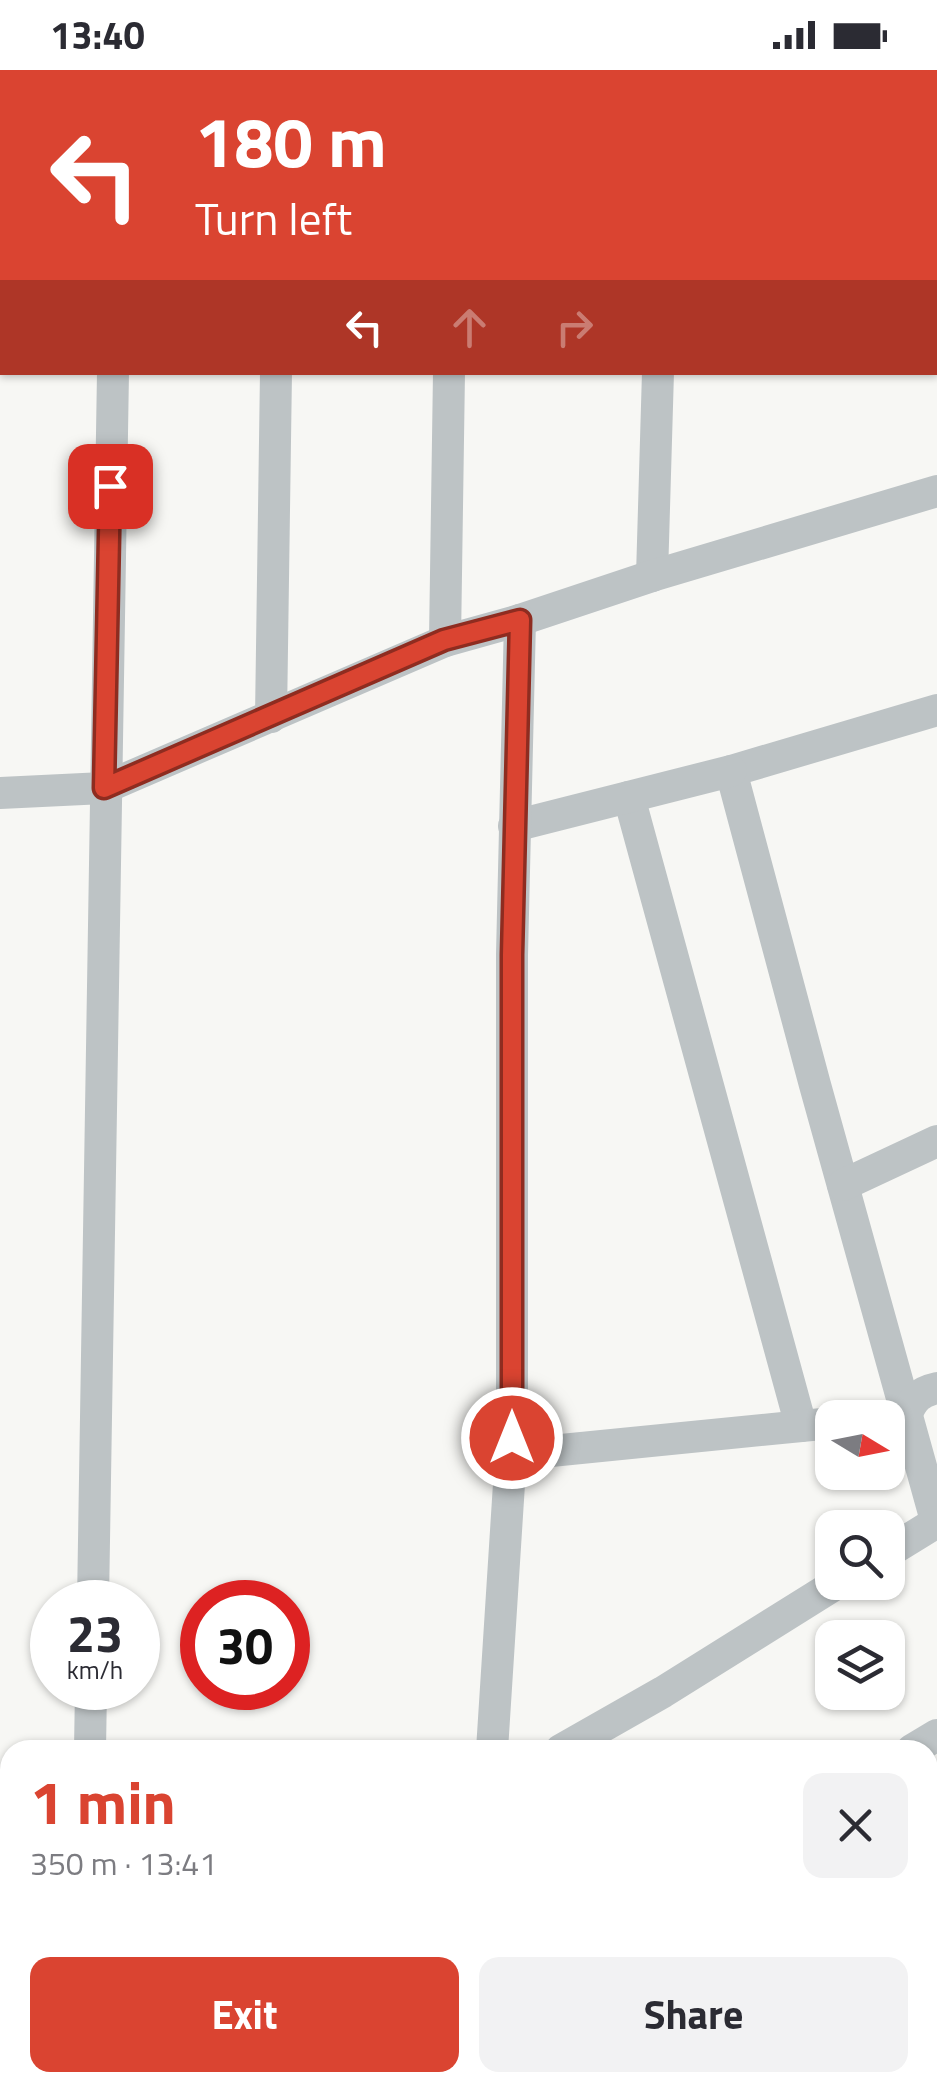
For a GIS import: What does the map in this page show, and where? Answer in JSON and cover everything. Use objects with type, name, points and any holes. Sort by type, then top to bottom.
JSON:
[{"type":"street","points":[[93,1580],[112,375]]},
{"type":"street","points":[[271,718],[276,375]]},
{"type":"street","points":[[444,640],[449,375]]},
{"type":"street","points":[[652,576],[658,375]]},
{"type":"street","points":[[0,793],[104,788],[444,640],[937,491]]},
{"type":"street","points":[[493,1740],[511,1455],[512,955],[520,620]]},
{"type":"street","points":[[514,826],[936,714]]},
{"type":"street","points":[[731,771],[842,1186],[891,1400]]},
{"type":"street","points":[[629,797],[815,1417]]},
{"type":"street","points":[[842,1186],[937,1141]]},
{"type":"street","points":[[905,1408],[923,1391],[937,1388]]},
{"type":"street","points":[[511,1455],[815,1424]]},
{"type":"street","points":[[905,1441],[937,1522],[905,1542]]},
{"type":"street","points":[[579,1740],[815,1597]]},
{"type":"street","points":[[90,1740],[91,1710]]},
{"type":"route","points":[[110,486],[104,788],[444,640],[520,620],[512,955],[512,1438]]}]
